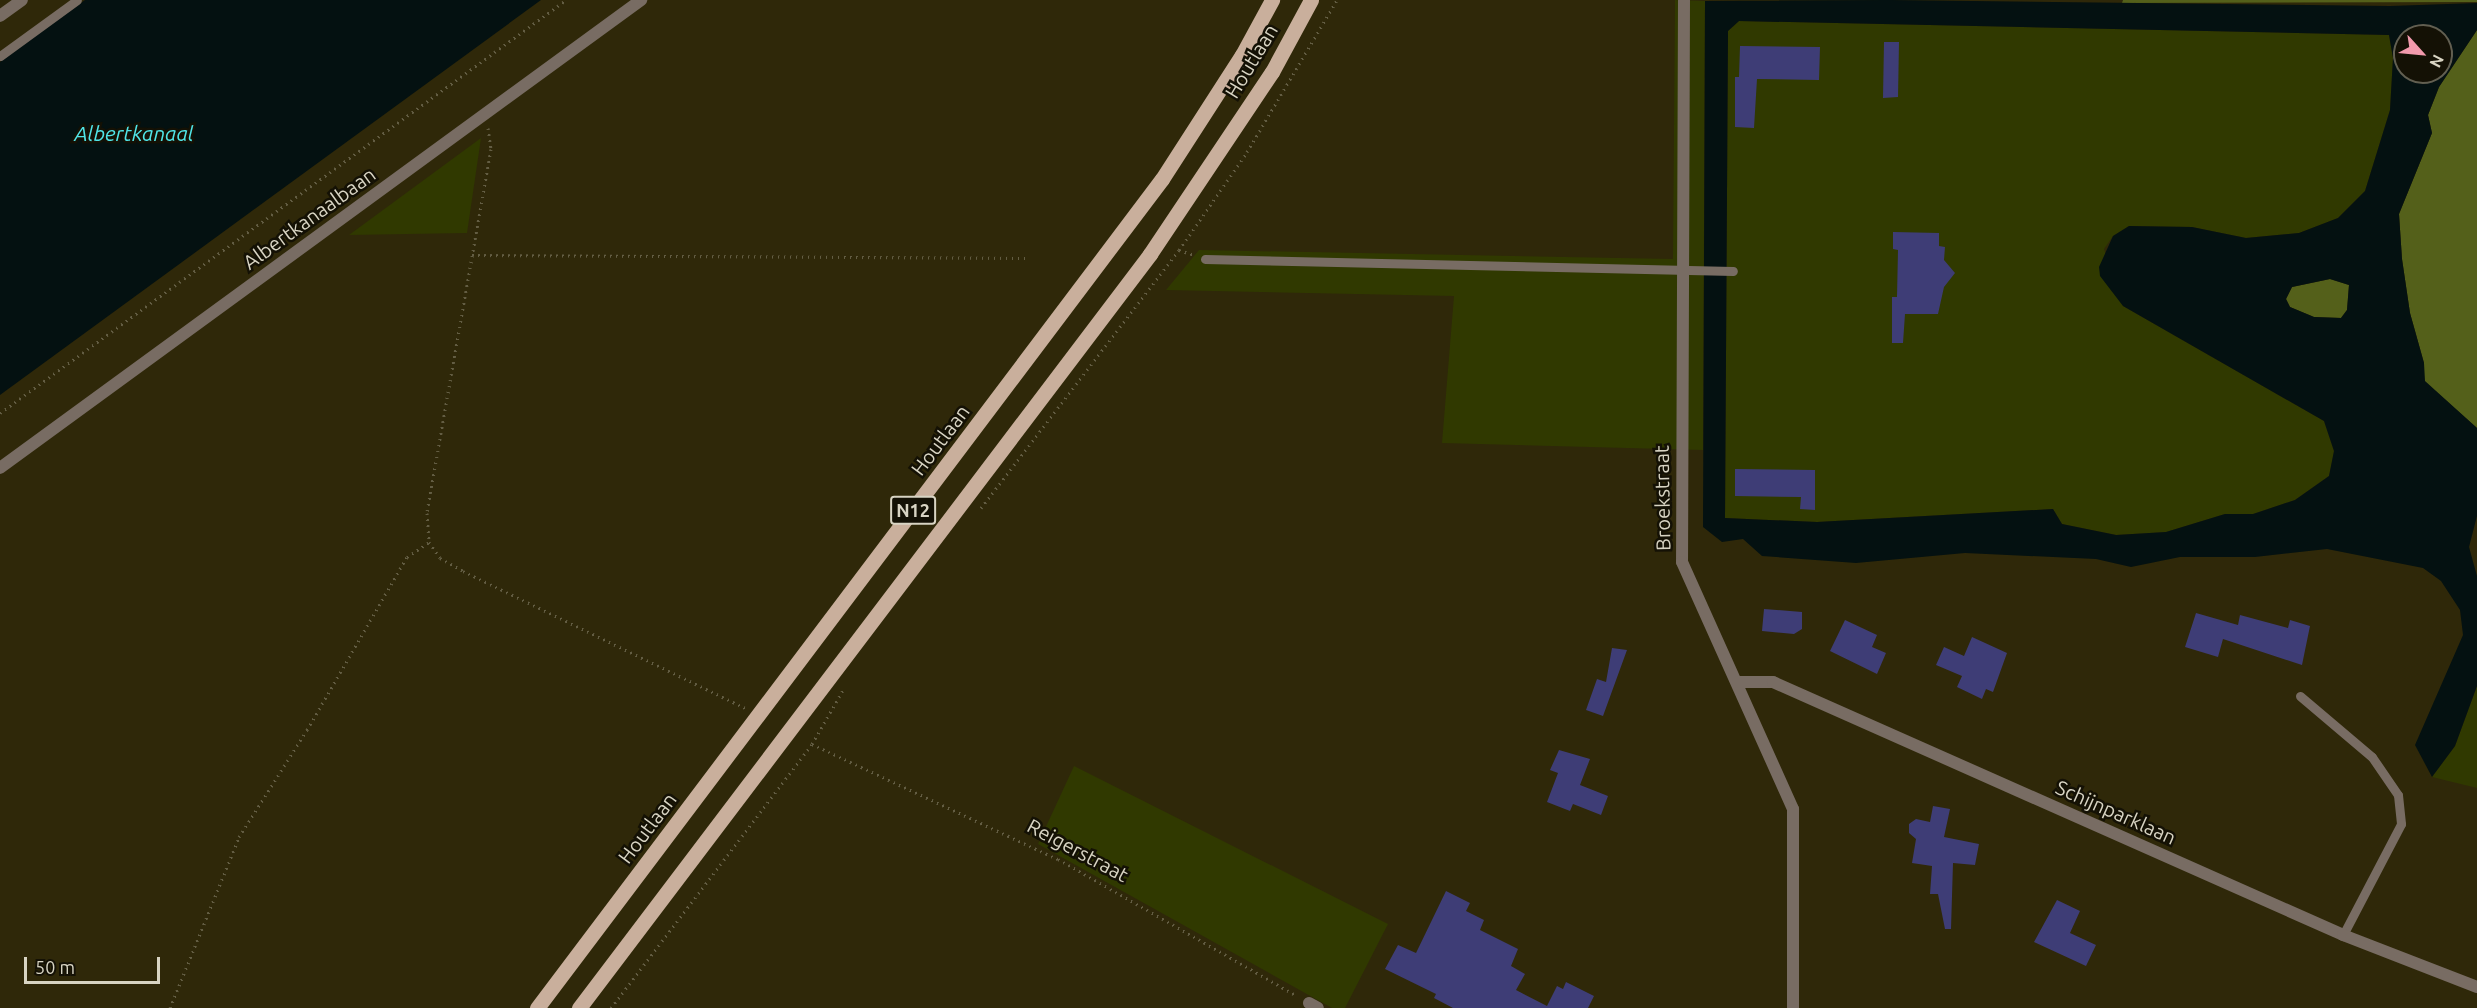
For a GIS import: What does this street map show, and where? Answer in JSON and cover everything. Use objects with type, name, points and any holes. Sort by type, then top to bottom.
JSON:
[{"type":"main road","name":"Houtlaan","points":[[537,1008],[1162,179],[1242,55],[1272,0]]},
{"type":"main road","name":"Houtlaan","points":[[579,1008],[1150,254],[1272,72],[1311,0]]},
{"type":"street","points":[[0,16],[22,0]]},
{"type":"street","name":"Albertkanaalbaan","points":[[0,468],[641,0]]},
{"type":"street","name":"Broekstraat","points":[[1684,0],[1682,562],[1694,596],[1738,682],[1793,809],[1793,1008]]},
{"type":"street","name":"Schijnparklaan","points":[[1738,682],[1773,682],[2343,935],[2477,987]]},
{"type":"lane","points":[[0,56],[76,0]]},
{"type":"lane","points":[[1205,259],[1733,271]]},
{"type":"lane","points":[[2300,696],[2372,757],[2398,795],[2401,824],[2343,935]]},
{"type":"path","name":"Albertkanaalbaan","points":[[0,413],[566,0]]},
{"type":"path","points":[[976,514],[1179,250],[1254,142],[1337,0]]},
{"type":"path","points":[[483,116],[491,135],[491,149],[427,513],[429,542],[440,558],[463,571],[735,701],[757,717]]},
{"type":"path","points":[[472,255],[1030,258]]},
{"type":"path","points":[[170,1008],[239,837],[307,730],[407,557],[429,542]]},
{"type":"path","points":[[611,1008],[812,744],[848,682]]},
{"type":"path","name":"Reigerstraat","points":[[812,744],[1058,859],[1313,1006]]},
{"type":"green space","points":[[1675,0],[1705,1],[1703,450],[1442,443],[1454,296],[1166,290],[1199,250],[1673,259]]},
{"type":"green space","points":[[2123,0],[2477,0],[2477,2],[2122,3]]},
{"type":"green space","points":[[1739,21],[2389,35],[2393,58],[2390,110],[2365,191],[2338,218],[2299,233],[2246,238],[2192,227],[2129,226],[2113,236],[2104,249],[2123,306],[2324,421],[2334,451],[2329,476],[2295,500],[2253,514],[2225,514],[2166,532],[2117,535],[2062,524],[2053,509],[1817,522],[1725,518],[1728,31]]},
{"type":"green space","points":[[2477,30],[2477,428],[2424,381],[2424,363],[2410,313],[2402,259],[2399,214],[2432,133],[2428,115],[2441,84],[2453,84],[2453,66]]},
{"type":"green space","points":[[481,138],[467,233],[349,235]]},
{"type":"green space","points":[[2330,279],[2349,285],[2347,310],[2341,318],[2314,317],[2290,307],[2286,299],[2292,287]]},
{"type":"green space","points":[[2477,686],[2477,788],[2432,777],[2455,746]]},
{"type":"green space","points":[[1074,766],[1388,924],[1345,1008],[1332,1008],[1038,844]]},
{"type":"water","name":"Albertkanaal","points":[[85,0],[541,0],[0,395],[0,62]]},
{"type":"water","points":[[1889,0],[2390,6],[2477,3],[2477,30],[2453,66],[2453,24],[2393,24],[2393,58],[2393,84],[2441,84],[2428,115],[2432,133],[2399,214],[2402,259],[2410,313],[2424,363],[2425,381],[2477,428],[2477,516],[2469,547],[2477,576],[2477,686],[2455,746],[2432,777],[2415,745],[2463,635],[2460,610],[2441,581],[2423,568],[2327,549],[2255,557],[2180,557],[2131,567],[2096,559],[1965,553],[1856,563],[1762,556],[1743,539],[1722,542],[1703,527],[1705,1]],"holes":[[[1739,21],[2389,35],[2393,58],[2390,110],[2365,191],[2338,218],[2299,233],[2246,238],[2192,227],[2129,226],[2113,236],[2099,267],[2100,276],[2123,306],[2324,421],[2334,451],[2329,476],[2295,500],[2253,514],[2225,514],[2166,532],[2116,535],[2062,524],[2053,509],[1817,522],[1725,518],[1728,31]],[[2330,279],[2349,285],[2347,310],[2341,318],[2314,317],[2290,307],[2286,299],[2292,287]]]},
{"type":"building","points":[[1884,42],[1899,42],[1898,97],[1883,98]]},
{"type":"building","points":[[1740,46],[1820,47],[1819,80],[1757,79],[1754,128],[1735,127],[1735,77],[1739,77]]},
{"type":"building","points":[[1893,232],[1939,233],[1939,246],[1945,247],[1944,260],[1955,273],[1944,287],[1938,314],[1905,314],[1903,343],[1892,343],[1892,297],[1897,297],[1898,250],[1893,249]]},
{"type":"building","points":[[1735,469],[1815,470],[1815,510],[1800,509],[1801,497],[1735,496]]},
{"type":"building","points":[[1764,609],[1802,612],[1802,629],[1794,634],[1762,631]]},
{"type":"building","points":[[2196,613],[2238,625],[2240,615],[2288,628],[2290,620],[2310,626],[2302,665],[2223,639],[2218,657],[2185,647]]},
{"type":"building","points":[[1845,620],[1877,635],[1872,647],[1886,653],[1877,674],[1830,651]]},
{"type":"building","points":[[1972,637],[2007,653],[1993,692],[1986,689],[1982,699],[1957,687],[1962,676],[1936,665],[1944,647],[1964,656]]},
{"type":"building","points":[[1612,648],[1627,650],[1603,716],[1586,710],[1597,679],[1606,682]]},
{"type":"building","points":[[1559,750],[1590,759],[1580,785],[1608,796],[1601,815],[1573,804],[1570,811],[1547,802],[1558,773],[1550,770]]},
{"type":"building","points":[[1933,806],[1950,809],[1944,837],[1979,844],[1975,865],[1953,863],[1951,929],[1945,929],[1938,894],[1930,894],[1932,866],[1912,863],[1916,839],[1909,833],[1909,824],[1916,819],[1930,822]]},
{"type":"building","points":[[1446,891],[1470,903],[1466,911],[1484,920],[1480,930],[1518,949],[1511,966],[1525,974],[1516,990],[1547,1006],[1557,986],[1563,989],[1566,982],[1594,996],[1588,1008],[1453,1008],[1434,998],[1436,994],[1385,969],[1398,945],[1416,953]]},
{"type":"building","points":[[2057,900],[2080,911],[2070,933],[2096,945],[2086,966],[2034,942]]}]
